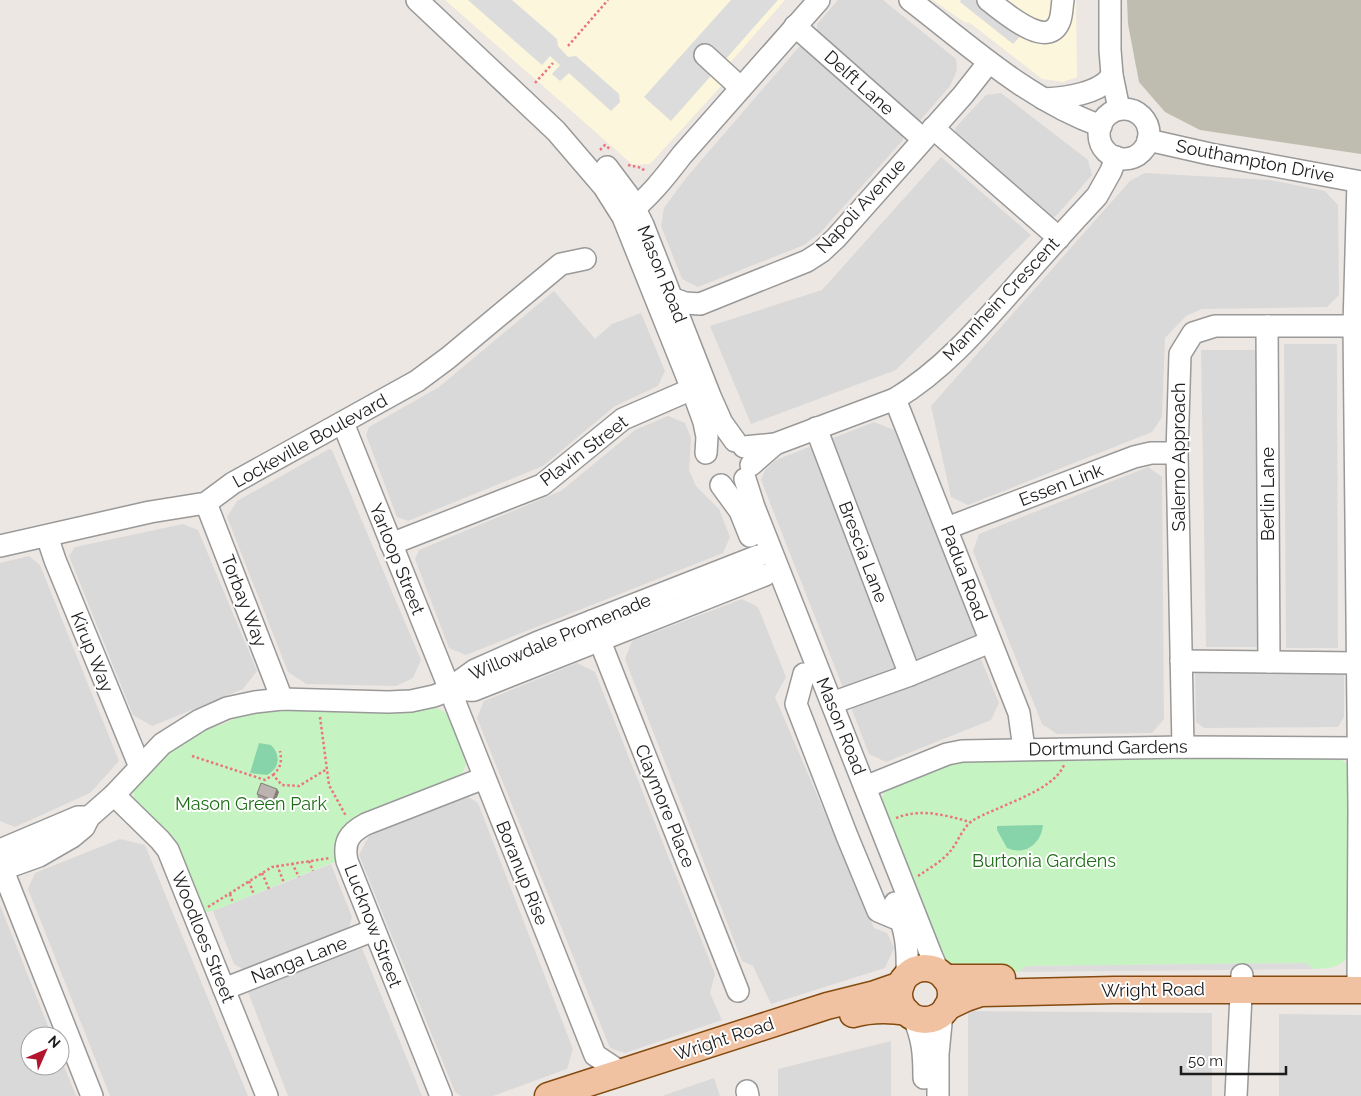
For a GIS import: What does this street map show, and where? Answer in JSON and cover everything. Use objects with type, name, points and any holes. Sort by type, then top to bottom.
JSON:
[{"type":"main road","points":[[923,968],[932,969],[942,975],[951,992],[945,1010],[936,1017],[928,1019],[920,1019],[910,1014],[900,999],[904,980],[914,971],[923,968]]},
{"type":"main road","name":"Wright Road","points":[[942,975],[1242,982],[1359,982]]},
{"type":"main road","name":"Wright Road","points":[[592,1090],[622,1073],[827,1006],[875,994],[904,980]]},
{"type":"main road","name":"Wright Road","points":[[945,1010],[966,998],[981,993],[1242,982]]},
{"type":"main road","name":"Wright Road","points":[[548,1096],[592,1090],[851,1014],[873,1010],[889,1010],[910,1014]]},
{"type":"street","name":"Mason Road","points":[[417,0],[556,131],[600,182],[625,206],[671,298],[722,423],[744,458],[754,507],[932,957],[942,975]]},
{"type":"street","points":[[625,206],[682,155],[819,0]]},
{"type":"street","points":[[988,0],[1020,24],[1039,33],[1046,33],[1051,32],[1059,23],[1063,0]]},
{"type":"street","points":[[1110,0],[1112,75],[1119,109]]},
{"type":"street","points":[[919,3],[989,62],[1068,113],[1101,126]]},
{"type":"street","name":"Delft Lane","points":[[795,26],[1059,238]]},
{"type":"street","points":[[705,55],[741,88]]},
{"type":"street","name":"Napoli Avenue","points":[[700,304],[808,260],[821,252],[836,238],[963,95],[989,62]]},
{"type":"street","points":[[1044,99],[1062,98],[1101,88],[1112,75]]},
{"type":"street","points":[[1119,109],[1136,111],[1147,123],[1149,132],[1145,148],[1140,154],[1132,157],[1116,157],[1104,148],[1099,133],[1101,126],[1111,112],[1119,109]]},
{"type":"street","name":"Southampton Drive","points":[[1148,140],[1210,154],[1359,182]]},
{"type":"street","name":"Mannhein Crescent","points":[[744,458],[775,444],[895,399],[909,391],[966,342],[1097,196],[1111,171],[1116,157]]},
{"type":"street","points":[[1359,182],[1358,275],[1354,326],[1360,809],[1359,982]]},
{"type":"street","name":"Mason Road","points":[[625,206],[704,422],[707,437],[706,453]]},
{"type":"street","name":"Lockeville Boulevard","points":[[0,546],[150,512],[206,503],[233,483],[417,381],[561,264],[585,259]]},
{"type":"street","points":[[671,298],[685,303],[700,304]]},
{"type":"street","points":[[684,330],[690,315],[700,304]]},
{"type":"street","name":"Salerno Approach","points":[[1183,747],[1177,453],[1180,354],[1193,333],[1215,326],[1354,326]]},
{"type":"street","name":"Berlin Lane","points":[[1267,326],[1269,662]]},
{"type":"street","name":"Plavin Street","points":[[391,544],[542,484],[623,419],[692,389]]},
{"type":"street","name":"Padua Road","points":[[895,399],[1019,713],[1024,749]]},
{"type":"street","name":"Yarloop Street","points":[[343,423],[452,690]]},
{"type":"street","name":"Brescia Lane","points":[[816,428],[910,675]]},
{"type":"street","points":[[722,440],[744,458],[734,486],[721,485],[710,478],[706,472],[704,460],[706,453],[722,440]]},
{"type":"street","name":"Essen Link","points":[[947,528],[1134,457],[1151,453],[1177,453]]},
{"type":"street","name":"Mason Road","points":[[721,485],[740,511],[902,921],[908,950],[904,980]]},
{"type":"street","name":"Torbay Way","points":[[206,503],[282,699]]},
{"type":"street","name":"Kirup Way","points":[[47,536],[55,560],[140,767]]},
{"type":"street","name":"Willowdale Promenade","points":[[1,863],[39,856],[72,837],[84,827],[89,817],[114,795],[162,744],[200,720],[227,708],[282,699],[388,702],[411,701],[434,696],[452,690],[461,680],[475,670],[596,631],[762,566]]},
{"type":"street","name":"Claymore Place","points":[[596,631],[738,990]]},
{"type":"street","points":[[832,703],[910,675],[990,642]]},
{"type":"street","points":[[1181,661],[1358,663]]},
{"type":"street","name":"Boranup Rise","points":[[452,690],[484,778],[595,1055]]},
{"type":"street","name":"Dortmund Gardens","points":[[865,787],[947,754],[962,751],[1183,747],[1358,748]]},
{"type":"street","name":"Lucknow Street","points":[[441,1096],[347,861],[345,850],[350,836],[355,830],[366,824],[484,778]]},
{"type":"street","name":"Woodloes Street","points":[[114,795],[168,850],[266,1096]]},
{"type":"street","points":[[1,863],[92,1096]]},
{"type":"street","name":"Nanga Lane","points":[[224,989],[374,930]]},
{"type":"street","points":[[1236,1096],[1242,982]]},
{"type":"street","points":[[938,1096],[938,1054],[945,1010]]},
{"type":"street","points":[[910,1014],[922,1037],[924,1050],[924,1096]]},
{"type":"street","points":[[592,1090],[595,1055],[622,1073]]},
{"type":"path","points":[[568,46],[608,0]]},
{"type":"path","points":[[535,82],[553,62]]},
{"type":"path","points":[[320,713],[329,785],[346,817]]},
{"type":"path","points":[[192,756],[265,780],[279,769],[282,762],[280,751]]},
{"type":"path","points":[[915,878],[950,852],[970,822],[1036,790],[1052,780],[1064,766]]},
{"type":"path","points":[[272,775],[282,784],[299,786],[327,769]]},
{"type":"path","points":[[892,819],[916,813],[925,813],[970,822]]},
{"type":"path","points":[[207,908],[262,872],[277,865],[330,858]]},
{"type":"path","points":[[310,861],[313,872]]},
{"type":"path","points":[[292,863],[299,877]]},
{"type":"path","points":[[277,865],[284,883]]},
{"type":"path","points":[[262,872],[269,889]]},
{"type":"path","points":[[248,881],[254,895]]},
{"type":"path","points":[[230,894],[233,903]]},
{"type":"shaded area","points":[[445,0],[785,0],[728,65],[722,85],[650,164],[633,165]]},
{"type":"shaded area","points":[[468,0],[512,0],[557,39],[558,46],[568,57],[576,56],[619,94],[620,102],[611,111],[569,73],[560,81],[552,74],[560,65],[550,56],[542,65]]},
{"type":"shaded area","points":[[731,0],[778,0],[671,121],[644,97]]},
{"type":"shaded area","points":[[838,0],[883,0],[956,59],[957,70],[950,86],[917,124],[818,35],[817,24]]},
{"type":"shaded area","points":[[933,0],[1076,0],[1077,77],[1063,82],[1042,79],[970,23],[964,22]]},
{"type":"shaded area","points":[[961,0],[988,0],[1028,28],[1013,44],[960,2]]},
{"type":"shaded area","points":[[1127,0],[1361,0],[1361,154],[1200,130],[1165,112],[1139,82],[1128,24]]},
{"type":"shaded area","points":[[808,46],[903,130],[903,140],[820,233],[804,245],[698,287],[682,279],[661,226],[664,208],[686,178],[799,47]]},
{"type":"shaded area","points":[[1001,93],[1088,160],[1092,175],[1056,216],[1048,218],[956,137],[955,128],[986,95]]},
{"type":"shaded area","points":[[941,157],[1031,235],[896,370],[751,424],[710,326],[822,290]]},
{"type":"shaded area","points":[[1145,173],[1270,180],[1325,191],[1338,205],[1339,295],[1327,307],[1202,309],[1186,316],[1165,338],[1162,417],[1152,432],[968,505],[951,497],[931,406],[1130,181]]},
{"type":"shaded area","points":[[554,291],[595,339],[612,324],[641,313],[665,371],[658,386],[615,406],[543,466],[408,521],[397,517],[366,435],[369,427],[439,387]]},
{"type":"shaded area","points":[[1284,344],[1337,344],[1338,648],[1286,648]]},
{"type":"shaded area","points":[[1201,350],[1255,350],[1259,647],[1206,647]]},
{"type":"shaded area","points":[[668,416],[685,423],[691,438],[689,470],[696,486],[719,509],[730,537],[723,553],[466,655],[449,648],[415,559],[419,550],[561,491],[635,430]]},
{"type":"shaded area","points":[[874,422],[894,430],[978,637],[927,659],[918,659],[911,652],[830,447],[833,438]]},
{"type":"shaded area","points":[[809,447],[818,452],[899,668],[845,693],[761,480],[765,470],[776,460]]},
{"type":"shaded area","points":[[329,449],[332,450],[421,660],[413,678],[396,686],[306,684],[288,672],[227,517],[237,501]]},
{"type":"shaded area","points":[[1148,467],[1162,477],[1164,719],[1152,733],[1057,734],[1042,724],[973,551],[979,534]]},
{"type":"shaded area","points":[[183,524],[198,530],[257,671],[243,689],[152,726],[133,715],[69,556],[75,547]]},
{"type":"shaded area","points":[[29,556],[40,565],[119,761],[90,793],[15,827],[0,821],[0,563]]},
{"type":"shaded area","points":[[742,599],[758,607],[786,677],[775,697],[874,928],[887,933],[894,948],[885,968],[771,1004],[753,966],[742,961],[625,659],[632,641]]},
{"type":"shaded area","points":[[973,654],[981,659],[999,703],[991,720],[886,762],[869,754],[852,710],[855,702]]},
{"type":"shaded area","points":[[577,663],[595,672],[715,974],[710,993],[722,1020],[625,1053],[610,1048],[477,718],[484,701]]},
{"type":"shaded area","points":[[1202,665],[1344,670],[1344,717],[1338,727],[1204,728],[1196,722],[1195,672]]},
{"type":"shaded area","points":[[467,796],[478,803],[573,1049],[567,1069],[493,1096],[461,1096],[455,1092],[359,855],[369,836]]},
{"type":"shaded area","points":[[120,839],[145,845],[248,1096],[110,1096],[28,889],[35,873]]},
{"type":"shaded area","points":[[331,864],[352,917],[348,930],[244,970],[234,964],[213,911]]},
{"type":"shaded area","points":[[0,905],[48,1026],[20,1026],[20,1076],[68,1076],[76,1096],[0,1096]]},
{"type":"shaded area","points":[[362,948],[422,1096],[288,1096],[248,992]]},
{"type":"shaded area","points":[[1306,963],[1313,969],[1019,972],[1026,966]]},
{"type":"shaded area","points":[[968,1011],[1212,1013],[1212,1096],[968,1096]]},
{"type":"shaded area","points":[[1279,1014],[1361,1015],[1361,1096],[1279,1096]]},
{"type":"shaded area","points":[[891,1041],[891,1096],[778,1096],[778,1069]]},
{"type":"shaded area","points":[[714,1078],[720,1096],[662,1096]]},
{"type":"green space","name":"Mason Green Park","points":[[435,707],[448,714],[467,761],[463,772],[450,782],[395,803],[339,860],[213,911],[206,912],[199,909],[134,802],[134,786],[140,774],[200,727],[222,725],[239,712],[250,708]]},
{"type":"green space","points":[[259,743],[271,745],[278,757],[275,769],[267,775],[250,773]]},
{"type":"green space","name":"Burtonia Gardens","points":[[1336,756],[1346,763],[1350,772],[1348,957],[1336,966],[1313,969],[1305,963],[1026,966],[1019,972],[990,972],[947,965],[887,827],[881,799],[887,788],[955,759]]},
{"type":"green space","points":[[1043,825],[1042,832],[1035,843],[1031,847],[1020,850],[1007,848],[997,830],[997,826]]},
{"type":"building","points":[[261,783],[277,789],[273,800],[257,794]]}]
